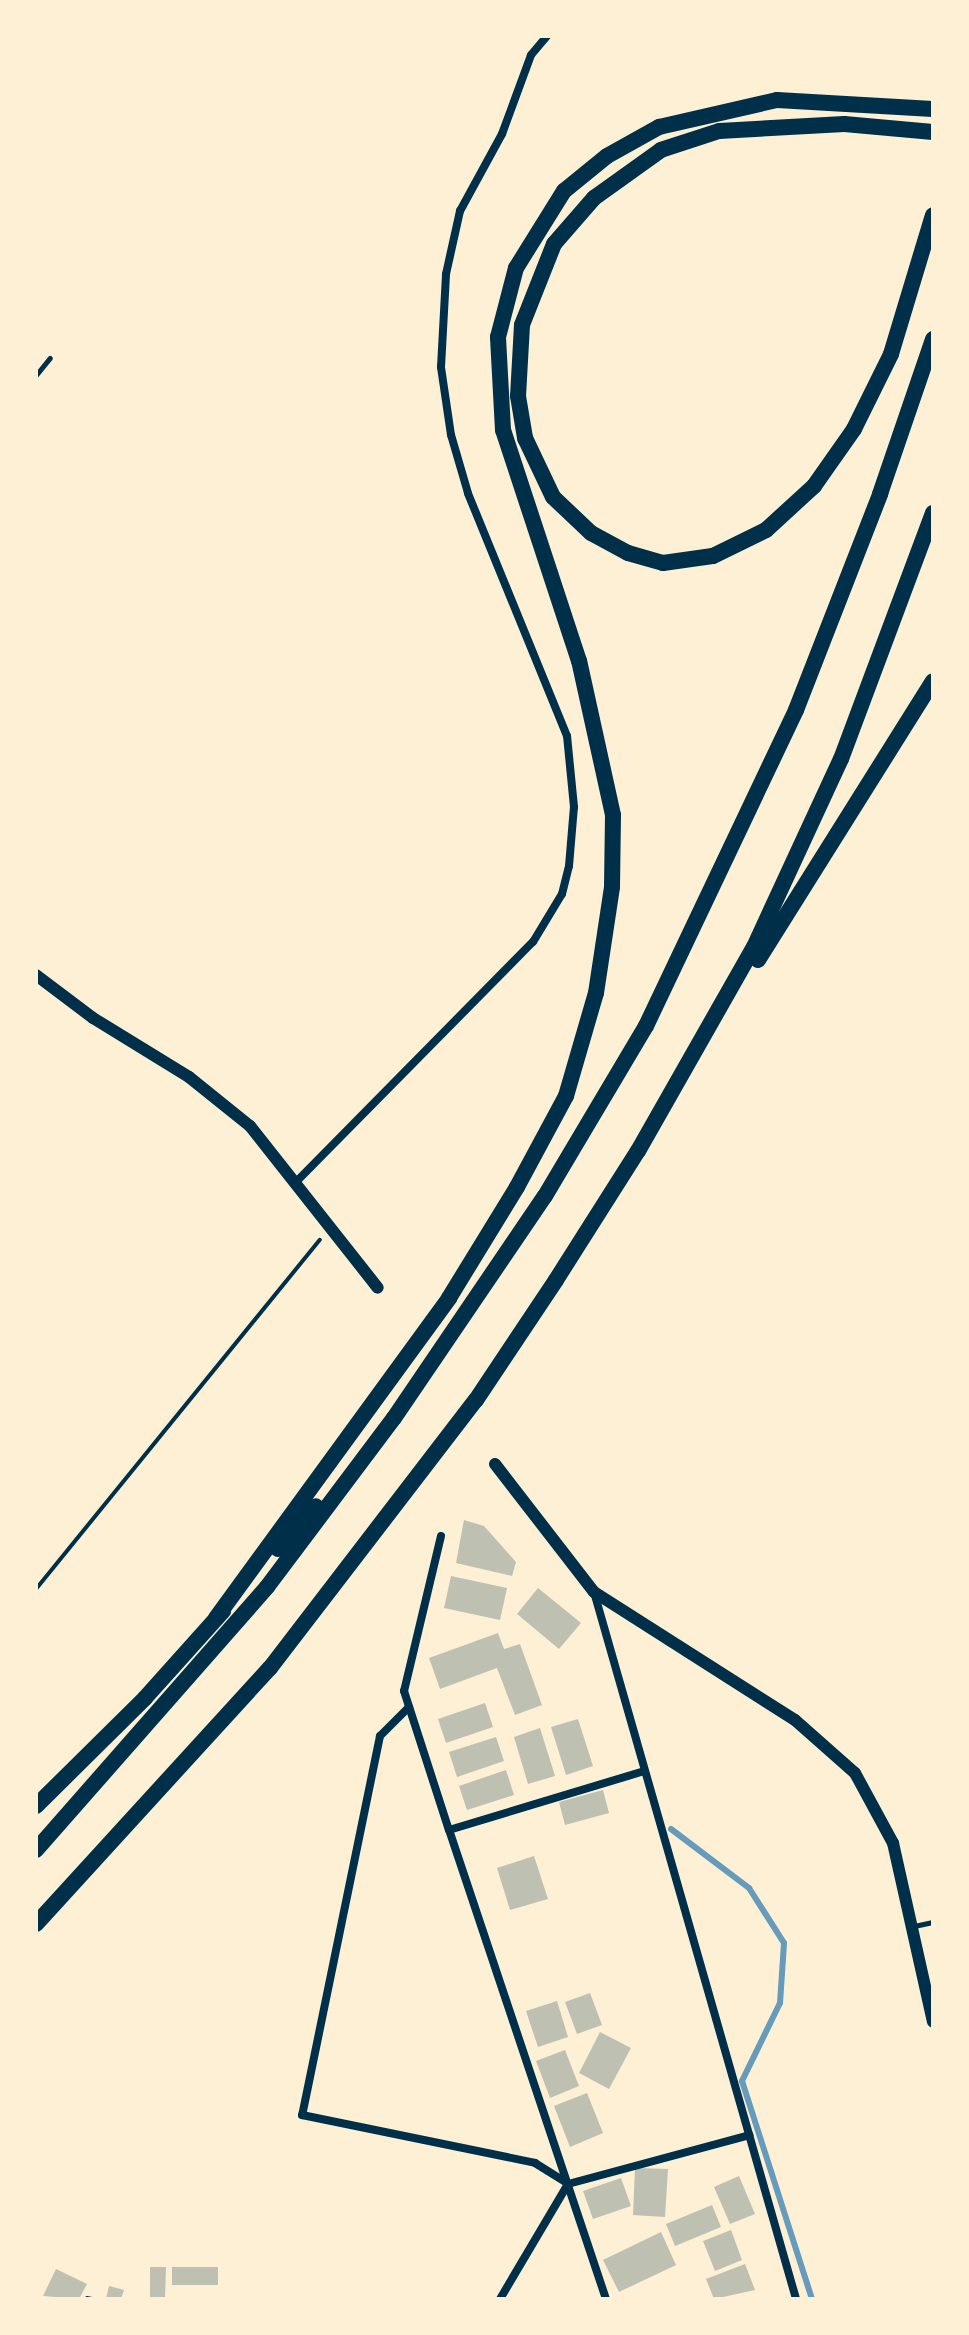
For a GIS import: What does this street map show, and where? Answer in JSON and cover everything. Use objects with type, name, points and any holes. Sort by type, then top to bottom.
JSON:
[{"type":"highway","points":[[216,1618],[449,1298],[517,1187],[566,1096],[596,993],[612,887],[613,815],[579,661],[505,443],[496,362],[502,314],[516,268],[564,191],[607,156],[659,127],[777,100],[933,109]]},
{"type":"highway","points":[[933,132],[844,124],[719,131],[661,150],[594,198],[554,244],[522,325],[518,396],[525,438],[553,497],[600,539],[663,563],[713,556],[766,530],[814,486],[854,429],[891,354],[933,215]]},
{"type":"highway","points":[[36,1850],[267,1587],[394,1418],[545,1196],[653,1013],[796,710],[880,494],[933,339]]},
{"type":"highway","points":[[638,1151],[754,947],[802,847],[876,675],[933,513]]},
{"type":"highway","points":[[36,1924],[171,1781],[364,1549],[476,1400],[638,1151],[933,681]]},
{"type":"highway","points":[[36,1806],[145,1698],[394,1418]]},
{"type":"street","points":[[296,1182],[533,942],[562,894],[569,866],[574,774],[567,736],[468,493],[451,435],[441,367],[446,274],[460,211],[502,134],[531,55],[547,36]]},
{"type":"street","points":[[36,975],[93,1018],[189,1077],[250,1126],[378,1288]]},
{"type":"street","points":[[495,1464],[594,1592],[795,1720],[855,1773],[893,1843],[933,2022]]},
{"type":"street","points":[[441,1536],[404,1691],[606,2299]]},
{"type":"street","points":[[594,1592],[796,2299]]},
{"type":"street","points":[[409,1707],[380,1736],[302,2115],[535,2163],[568,2184]]},
{"type":"street","points":[[449,1830],[644,1771]]},
{"type":"street","points":[[500,2299],[568,2184],[749,2135]]},
{"type":"lane","points":[[36,375],[50,358]]},
{"type":"lane","points":[[910,1927],[933,1922]]},
{"type":"path","points":[[36,1589],[330,1226]]},
{"type":"building","points":[[464,1520],[484,1526],[516,1562],[512,1576],[456,1563]]},
{"type":"building","points":[[451,1576],[507,1588],[500,1620],[444,1608]]},
{"type":"building","points":[[538,1588],[581,1623],[559,1649],[517,1614]]},
{"type":"building","points":[[498,1633],[504,1649],[520,1644],[542,1705],[515,1715],[497,1668],[440,1689],[429,1658]]},
{"type":"building","points":[[485,1703],[493,1727],[446,1743],[438,1719]]},
{"type":"building","points":[[578,1719],[593,1766],[566,1775],[551,1727]]},
{"type":"building","points":[[540,1728],[555,1776],[528,1784],[514,1737]]},
{"type":"building","points":[[496,1737],[504,1761],[457,1777],[449,1752]]},
{"type":"building","points":[[506,1770],[514,1795],[467,1810],[459,1786]]},
{"type":"building","points":[[603,1790],[609,1813],[565,1825],[559,1802]]},
{"type":"building","points":[[534,1856],[548,1899],[510,1910],[497,1868]]},
{"type":"building","points":[[590,1993],[602,2025],[577,2034],[565,2002]]},
{"type":"building","points":[[557,2001],[568,2037],[538,2047],[526,2011]]},
{"type":"building","points":[[600,2032],[631,2048],[609,2089],[579,2073]]},
{"type":"building","points":[[565,2050],[579,2086],[550,2098],[536,2061]]},
{"type":"building","points":[[587,2093],[603,2133],[570,2147],[554,2106]]},
{"type":"building","points":[[635,2168],[668,2169],[665,2217],[633,2215]]},
{"type":"building","points":[[739,2176],[755,2214],[730,2224],[714,2187]]},
{"type":"building","points":[[621,2178],[631,2206],[593,2219],[583,2191]]},
{"type":"building","points":[[712,2205],[721,2227],[675,2246],[666,2224]]},
{"type":"building","points":[[731,2230],[742,2260],[715,2271],[703,2241]]},
{"type":"building","points":[[661,2232],[676,2265],[619,2292],[603,2260]]},
{"type":"building","points":[[745,2264],[755,2290],[714,2299],[706,2279]]},
{"type":"building","points":[[150,2267],[166,2267],[165,2298],[150,2298]]},
{"type":"building","points":[[172,2267],[218,2267],[218,2285],[172,2285]]},
{"type":"building","points":[[56,2269],[87,2284],[79,2299],[43,2296]]},
{"type":"building","points":[[109,2286],[124,2290],[121,2299],[106,2299]]},
{"type":"waterway","points":[[671,1829],[749,1888],[784,1943],[780,2003],[742,2081],[812,2299]]}]
